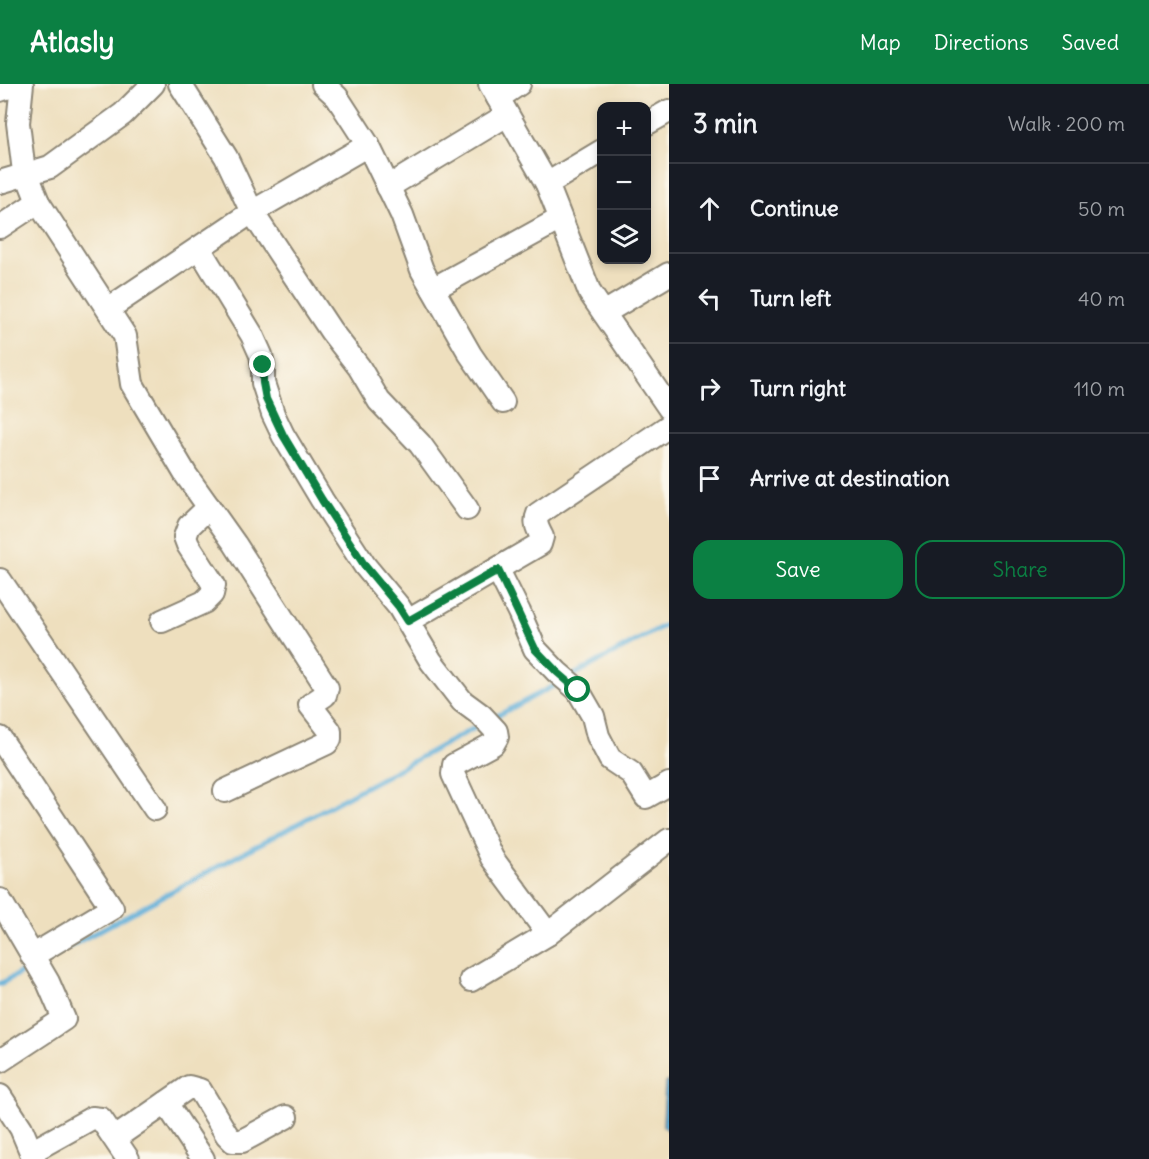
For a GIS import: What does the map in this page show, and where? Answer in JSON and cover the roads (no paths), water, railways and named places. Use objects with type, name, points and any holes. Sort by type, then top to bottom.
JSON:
[{"type":"street","points":[[0,90],[20,84],[18,123],[23,164],[27,175],[38,202],[125,336],[132,384],[186,475],[235,544],[327,688],[325,695],[310,705],[331,735],[327,743],[225,790]]},
{"type":"street","points":[[0,182],[50,167],[123,114],[153,84]]},
{"type":"street","points":[[180,84],[226,157],[252,212],[331,331],[358,367],[379,401],[420,444],[467,509]]},
{"type":"street","points":[[323,84],[337,97],[368,145],[402,215],[422,270],[470,354],[502,402]]},
{"type":"street","points":[[388,187],[519,84]]},
{"type":"street","points":[[408,621],[540,544],[542,537],[536,519],[542,510],[669,422],[590,292],[547,184],[498,99]]},
{"type":"street","points":[[651,121],[669,111]]},
{"type":"street","points":[[108,309],[252,212],[368,145]]},
{"type":"street","points":[[547,184],[597,154]]},
{"type":"street","points":[[0,227],[38,202]]},
{"type":"street","points":[[433,289],[560,219]]},
{"type":"street","points":[[199,248],[252,335],[261,355],[266,399],[283,435],[322,500],[365,566],[399,607],[431,661],[462,701],[489,723],[496,737],[493,744],[454,765],[453,774],[492,858],[548,934]]},
{"type":"street","points":[[604,313],[669,274]]},
{"type":"street","points":[[162,621],[204,602],[212,594],[214,585],[185,537],[189,526],[209,507]]},
{"type":"street","points":[[498,570],[535,649],[578,690],[593,716],[598,736],[609,759],[631,773],[646,797],[669,784]]},
{"type":"street","points":[[0,580],[155,809]]},
{"type":"street","points":[[0,738],[112,908],[35,962]]},
{"type":"street","points":[[471,980],[548,934],[669,840]]},
{"type":"street","points":[[0,900],[64,1019],[0,1061]]},
{"type":"street","points":[[115,1138],[189,1087],[200,1090],[233,1141]]},
{"type":"street","points":[[0,1096],[21,1128],[33,1157],[92,1118],[100,1119],[128,1159]]},
{"type":"street","points":[[166,1103],[202,1158],[233,1141],[242,1141],[286,1117]]},
{"type":"water","points":[[669,1081],[669,1131],[663,1126],[665,1084]]},
{"type":"waterway","points":[[572,676],[669,623]]},
{"type":"waterway","points":[[493,718],[561,682]]},
{"type":"waterway","points":[[67,948],[482,724]]},
{"type":"waterway","points":[[0,984],[33,966]]}]
